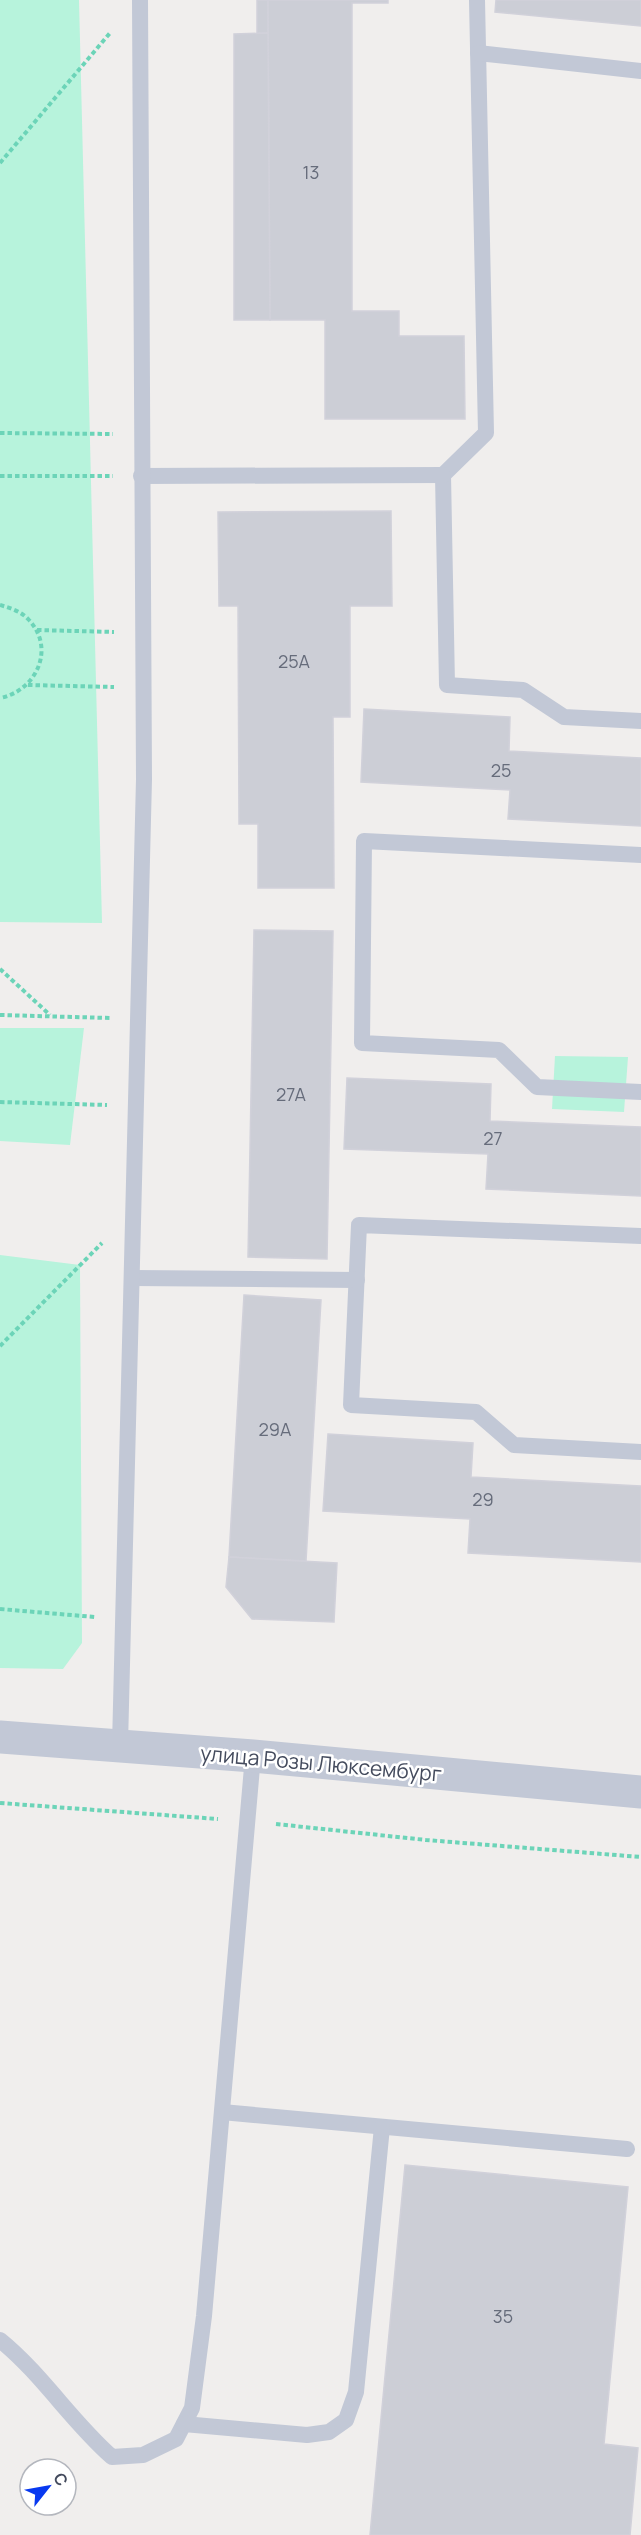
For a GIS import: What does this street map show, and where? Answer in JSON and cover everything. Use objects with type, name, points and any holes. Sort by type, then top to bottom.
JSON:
[{"type":"street","name":"улица Розы Люксембург","points":[[0,1737],[253,1756],[641,1792]]},
{"type":"lane","points":[[120,1745],[144,790],[140,0]]},
{"type":"lane","points":[[141,476],[443,475],[486,433],[477,0]]},
{"type":"lane","points":[[478,53],[641,71]]},
{"type":"lane","points":[[443,475],[447,685],[523,690],[564,717],[641,721]]},
{"type":"lane","points":[[641,855],[364,841],[362,1043],[499,1050],[537,1087],[641,1092]]},
{"type":"lane","points":[[641,1236],[359,1225],[351,1405],[476,1412],[514,1445],[641,1452]]},
{"type":"lane","points":[[133,1278],[357,1281]]},
{"type":"lane","points":[[0,2340],[20,2356],[64,2410],[112,2457],[143,2455],[176,2439],[192,2408],[202,2328],[253,1756]]},
{"type":"lane","points":[[222,2112],[627,2149]]},
{"type":"lane","points":[[184,2424],[307,2435],[329,2432],[346,2420],[356,2392],[382,2127]]},
{"type":"path","points":[[0,163],[116,26]]},
{"type":"path","points":[[0,433],[141,434]]},
{"type":"path","points":[[0,476],[141,476]]},
{"type":"path","points":[[0,606],[21,614],[37,630],[41,644],[41,659],[28,685],[16,694],[0,698]]},
{"type":"path","points":[[37,630],[143,632]]},
{"type":"path","points":[[28,685],[143,687]]},
{"type":"path","points":[[0,969],[51,1016]]},
{"type":"path","points":[[0,1015],[139,1018]]},
{"type":"path","points":[[0,1102],[137,1106]]},
{"type":"path","points":[[0,1346],[135,1211]]},
{"type":"path","points":[[0,1609],[123,1620]]},
{"type":"path","points":[[0,1803],[247,1821],[426,1840],[641,1857]]},
{"type":"green space","points":[[0,0],[79,0],[102,923],[0,922]]},
{"type":"green space","points":[[0,1028],[84,1028],[70,1145],[0,1141]]},
{"type":"green space","points":[[555,1056],[628,1057],[624,1112],[552,1109]]},
{"type":"green space","points":[[0,1255],[80,1265],[82,1643],[63,1669],[0,1668]]},
{"type":"building","points":[[257,0],[268,0],[268,33],[257,33]]},
{"type":"building","points":[[268,0],[388,0],[388,3],[352,3],[352,311],[399,311],[399,336],[464,336],[465,419],[325,419],[325,320],[270,320]]},
{"type":"building","points":[[496,0],[641,0],[641,26],[495,12]]},
{"type":"building","points":[[268,33],[270,320],[234,320],[234,34]]},
{"type":"building","points":[[391,511],[392,606],[350,606],[350,717],[333,717],[334,888],[258,888],[258,824],[239,824],[238,606],[219,606],[218,512]]},
{"type":"building","points":[[364,709],[510,717],[509,751],[641,758],[641,826],[508,819],[510,790],[361,782]]},
{"type":"building","points":[[254,930],[333,931],[327,1259],[248,1257]]},
{"type":"building","points":[[347,1078],[491,1084],[490,1121],[641,1127],[641,1196],[486,1189],[488,1154],[344,1149]]},
{"type":"building","points":[[244,1295],[321,1300],[306,1561],[229,1557]]},
{"type":"building","points":[[328,1434],[473,1443],[471,1477],[641,1486],[641,1562],[468,1553],[470,1519],[323,1511]]},
{"type":"building","points":[[229,1557],[337,1563],[334,1622],[252,1619],[226,1587]]},
{"type":"building","points":[[405,2165],[628,2187],[604,2444],[638,2448],[630,2535],[370,2535]]}]
